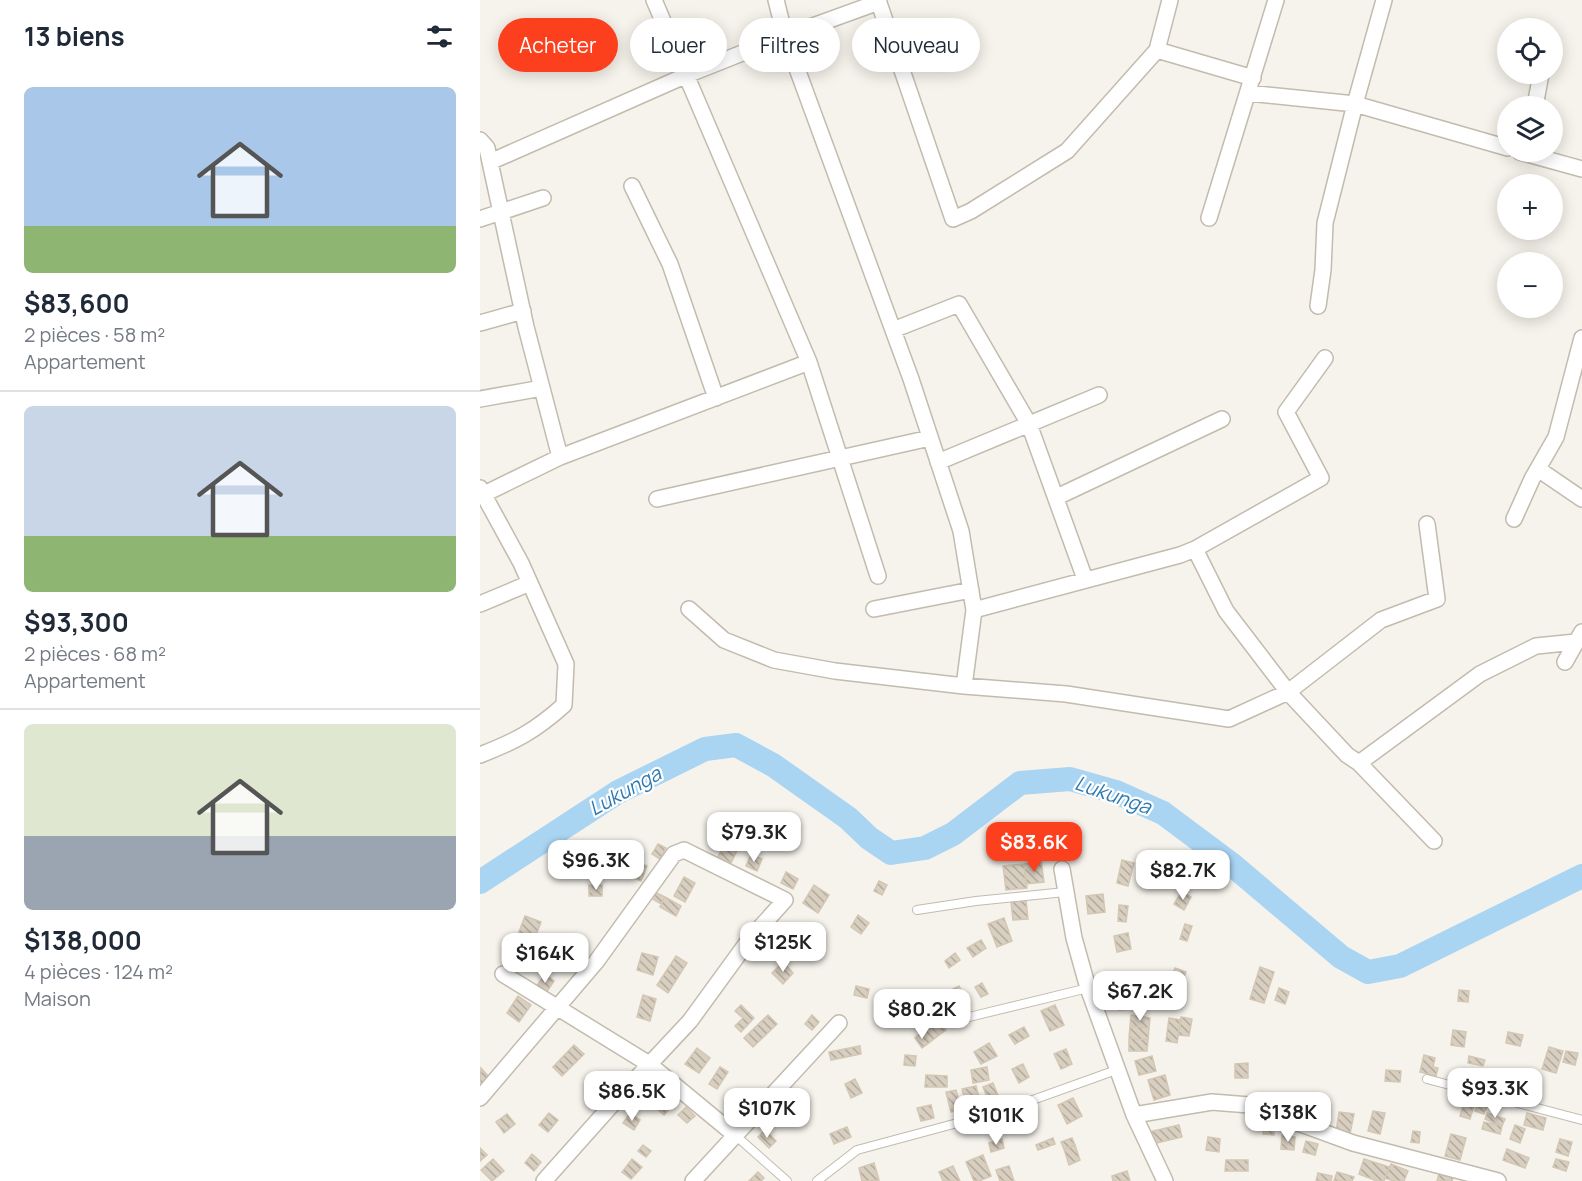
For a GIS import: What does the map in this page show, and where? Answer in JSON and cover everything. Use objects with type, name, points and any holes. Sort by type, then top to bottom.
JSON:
[{"type":"street","points":[[654,0],[810,362],[878,576]]},
{"type":"street","points":[[776,0],[780,18]]},
{"type":"street","points":[[833,18],[878,1],[953,219],[971,211],[1067,152],[1157,50],[1170,0]]},
{"type":"street","points":[[1209,218],[1276,0]]},
{"type":"street","points":[[1318,306],[1323,270],[1325,223],[1384,0]]},
{"type":"street","points":[[1157,50],[1250,85],[1355,104],[1497,145]]},
{"type":"street","points":[[490,162],[739,54]]},
{"type":"street","points":[[798,72],[893,330],[961,531],[974,610],[964,686]]},
{"type":"street","points":[[480,140],[487,148],[523,311],[560,457]]},
{"type":"street","points":[[1558,162],[1582,169]]},
{"type":"street","points":[[633,186],[670,264],[716,398]]},
{"type":"street","points":[[480,219],[543,198]]},
{"type":"street","points":[[893,330],[959,304],[1029,424],[1085,579]]},
{"type":"street","points":[[480,323],[523,311]]},
{"type":"street","points":[[1514,519],[1556,437],[1582,338]]},
{"type":"street","points":[[974,610],[1196,549],[1322,478],[1286,412],[1325,358]]},
{"type":"street","points":[[480,755],[510,744],[542,725],[564,705],[566,664],[530,583],[481,493],[560,457],[810,362]]},
{"type":"street","points":[[480,399],[542,388]]},
{"type":"street","points":[[938,462],[1099,395]]},
{"type":"street","points":[[1057,497],[1222,419]]},
{"type":"street","points":[[657,500],[930,438]]},
{"type":"street","points":[[1538,469],[1582,499]]},
{"type":"street","points":[[688,609],[724,640],[774,660],[835,671],[964,686],[1066,694],[1229,719],[1288,692],[1381,620],[1437,599],[1427,524]]},
{"type":"street","points":[[1196,549],[1226,611],[1288,692],[1347,755],[1359,763],[1434,841]]},
{"type":"street","points":[[480,604],[530,583]]},
{"type":"street","points":[[874,609],[971,590]]},
{"type":"street","points":[[1359,763],[1480,674],[1536,646],[1579,637]]},
{"type":"street","points":[[1565,662],[1579,637]]},
{"type":"street","points":[[480,1098],[596,962],[674,854],[684,850],[786,900],[749,940],[690,1021],[544,1181]]},
{"type":"street","points":[[1062,869],[1074,938],[1088,988],[1134,1115],[1164,1181]]},
{"type":"street","points":[[503,974],[649,1064],[735,1135]]},
{"type":"street","points":[[693,1181],[839,1023]]},
{"type":"street","points":[[1134,1115],[1212,1102],[1249,1105],[1353,1143],[1498,1181]]},
{"type":"lane","points":[[917,910],[976,901],[1065,892]]},
{"type":"lane","points":[[965,1018],[1088,988]]},
{"type":"lane","points":[[817,1181],[857,1150],[1002,1111],[1119,1069]]},
{"type":"lane","points":[[1427,1079],[1582,1120]]},
{"type":"lane","points":[[735,1135],[787,1181]]},
{"type":"building","points":[[726,840],[739,846],[731,863],[718,857]]},
{"type":"building","points":[[658,844],[666,848],[660,859],[652,854]]},
{"type":"building","points":[[751,855],[762,859],[757,871],[746,866]]},
{"type":"building","points":[[627,858],[647,866],[641,881],[621,873]]},
{"type":"building","points":[[1122,860],[1134,863],[1128,886],[1117,883]]},
{"type":"building","points":[[1041,861],[1044,882],[1026,884],[1024,864]]},
{"type":"building","points":[[1024,864],[1027,888],[1006,890],[1003,866]]},
{"type":"building","points":[[786,872],[798,879],[793,889],[781,883]]},
{"type":"building","points":[[684,877],[695,883],[685,902],[674,896]]},
{"type":"building","points":[[879,881],[887,885],[882,895],[874,891]]},
{"type":"building","points":[[589,885],[602,885],[602,896],[589,896]]},
{"type":"building","points":[[814,885],[829,895],[818,913],[803,903]]},
{"type":"building","points":[[1182,891],[1191,897],[1184,910],[1174,904]]},
{"type":"building","points":[[655,892],[665,897],[661,904],[651,898]]},
{"type":"building","points":[[1103,894],[1105,912],[1088,914],[1086,896]]},
{"type":"building","points":[[665,897],[681,906],[676,916],[660,907]]},
{"type":"building","points":[[1026,900],[1028,919],[1013,920],[1011,902]]},
{"type":"building","points":[[1119,905],[1128,906],[1126,922],[1118,921]]},
{"type":"building","points":[[858,915],[869,923],[861,934],[851,927]]},
{"type":"building","points":[[525,916],[541,922],[533,943],[517,937]]},
{"type":"building","points":[[1004,918],[1012,941],[997,947],[988,924]]},
{"type":"building","points":[[1185,924],[1192,926],[1187,941],[1180,939]]},
{"type":"building","points":[[1128,933],[1131,949],[1117,952],[1114,936]]},
{"type":"building","points":[[805,938],[816,948],[808,958],[797,947]]},
{"type":"building","points":[[981,940],[986,948],[973,957],[967,948]]},
{"type":"building","points":[[642,953],[658,957],[653,975],[637,970]]},
{"type":"building","points":[[955,953],[960,960],[949,968],[945,961]]},
{"type":"building","points":[[676,956],[687,963],[668,993],[657,985]]},
{"type":"building","points":[[783,962],[793,973],[783,984],[772,973]]},
{"type":"building","points":[[1260,967],[1274,972],[1264,1003],[1250,999]]},
{"type":"building","points":[[1175,968],[1186,972],[1180,988],[1169,984]]},
{"type":"building","points":[[545,974],[554,981],[546,993],[536,987]]},
{"type":"building","points":[[982,983],[988,994],[981,997],[975,987]]},
{"type":"building","points":[[856,986],[869,989],[867,998],[854,995]]},
{"type":"building","points":[[959,986],[967,1001],[958,1007],[949,991]]},
{"type":"building","points":[[1279,988],[1289,992],[1285,1004],[1275,1000]]},
{"type":"building","points":[[1132,990],[1133,1009],[1119,1010],[1118,992]]},
{"type":"building","points":[[1459,990],[1469,991],[1468,1002],[1458,1001]]},
{"type":"building","points":[[949,991],[958,1007],[952,1010],[943,995]]},
{"type":"building","points":[[643,995],[656,999],[650,1021],[637,1017]]},
{"type":"building","points":[[518,996],[531,1005],[519,1022],[507,1013]]},
{"type":"building","points":[[741,1005],[754,1018],[741,1032],[735,1026],[743,1018],[735,1011]]},
{"type":"building","points":[[1055,1005],[1064,1025],[1050,1031],[1041,1011]]},
{"type":"building","points":[[927,1006],[934,1015],[930,1019],[922,1009]]},
{"type":"building","points":[[922,1009],[930,1019],[921,1025],[914,1015]]},
{"type":"building","points":[[768,1015],[777,1024],[753,1047],[744,1038]]},
{"type":"building","points":[[812,1015],[819,1022],[812,1030],[805,1024]]},
{"type":"building","points":[[1131,1015],[1150,1018],[1149,1028],[1130,1026]]},
{"type":"building","points":[[1181,1017],[1192,1019],[1189,1036],[1178,1035]]},
{"type":"building","points":[[1169,1018],[1181,1020],[1177,1043],[1166,1041]]},
{"type":"building","points":[[939,1020],[946,1030],[939,1035],[932,1025]]},
{"type":"building","points":[[932,1025],[939,1035],[930,1042],[922,1032]]},
{"type":"building","points":[[1130,1026],[1149,1028],[1148,1040],[1129,1038]]},
{"type":"building","points":[[1024,1027],[1029,1036],[1015,1044],[1009,1035]]},
{"type":"building","points":[[1453,1030],[1466,1032],[1464,1047],[1451,1045]]},
{"type":"building","points":[[922,1032],[930,1042],[922,1048],[915,1038]]},
{"type":"building","points":[[1508,1032],[1523,1035],[1520,1046],[1506,1043]]},
{"type":"building","points":[[1129,1038],[1148,1040],[1147,1051],[1129,1051]]},
{"type":"building","points":[[989,1043],[997,1056],[981,1064],[974,1052]]},
{"type":"building","points":[[574,1045],[584,1054],[562,1076],[553,1067]]},
{"type":"building","points":[[860,1046],[861,1054],[831,1060],[829,1052]]},
{"type":"building","points":[[1549,1047],[1563,1051],[1556,1073],[1542,1069]]},
{"type":"building","points":[[697,1048],[710,1058],[699,1073],[685,1064]]},
{"type":"building","points":[[1066,1049],[1072,1064],[1061,1069],[1054,1054]]},
{"type":"building","points":[[1566,1051],[1578,1053],[1575,1065],[1563,1062]]},
{"type":"building","points":[[905,1055],[916,1056],[915,1066],[904,1065]]},
{"type":"building","points":[[1424,1055],[1435,1058],[1433,1067],[1438,1068],[1436,1076],[1420,1072]]},
{"type":"building","points":[[1152,1056],[1156,1071],[1139,1075],[1135,1061]]},
{"type":"building","points":[[1469,1056],[1485,1060],[1483,1066],[1468,1063]]},
{"type":"building","points":[[1248,1063],[1248,1078],[1235,1078],[1235,1064]]},
{"type":"building","points":[[1023,1064],[1029,1077],[1019,1083],[1012,1069]]},
{"type":"building","points":[[720,1067],[728,1072],[717,1089],[709,1084]]},
{"type":"building","points":[[987,1067],[989,1080],[973,1083],[971,1070]]},
{"type":"building","points":[[481,1068],[489,1077],[482,1084],[480,1082]]},
{"type":"building","points":[[1386,1070],[1401,1071],[1400,1082],[1385,1081]]},
{"type":"building","points":[[1527,1073],[1539,1076],[1533,1097],[1521,1094]]},
{"type":"building","points":[[926,1075],[947,1076],[947,1087],[925,1087]]},
{"type":"building","points":[[1165,1075],[1170,1095],[1154,1100],[1148,1080]]},
{"type":"building","points":[[855,1079],[862,1093],[851,1098],[845,1084]]},
{"type":"building","points":[[993,1083],[1001,1103],[991,1107],[983,1087]]},
{"type":"building","points":[[976,1086],[981,1105],[967,1108],[962,1089]]},
{"type":"building","points":[[956,1090],[961,1109],[951,1112],[946,1092]]},
{"type":"building","points":[[667,1093],[676,1101],[664,1115],[655,1107]]},
{"type":"building","points":[[1466,1096],[1476,1099],[1470,1119],[1460,1116]]},
{"type":"building","points":[[1481,1097],[1489,1100],[1484,1114],[1475,1111]]},
{"type":"building","points":[[1073,1098],[1082,1116],[1067,1124],[1058,1105]]},
{"type":"building","points":[[931,1105],[934,1118],[921,1121],[917,1108]]},
{"type":"building","points":[[686,1107],[695,1116],[687,1123],[678,1115]]},
{"type":"building","points":[[1373,1111],[1385,1113],[1380,1134],[1368,1131]]},
{"type":"building","points":[[1339,1112],[1354,1114],[1350,1134],[1336,1132]]},
{"type":"building","points":[[549,1113],[558,1120],[548,1132],[539,1125]]},
{"type":"building","points":[[630,1113],[640,1120],[634,1130],[623,1123]]},
{"type":"building","points":[[1487,1113],[1505,1119],[1502,1126],[1485,1119]]},
{"type":"building","points":[[1527,1113],[1546,1118],[1543,1130],[1524,1125]]},
{"type":"building","points":[[507,1114],[515,1124],[504,1133],[496,1122]]},
{"type":"building","points":[[1265,1117],[1275,1118],[1274,1135],[1263,1134]]},
{"type":"building","points":[[1484,1122],[1502,1126],[1500,1134],[1482,1129]]},
{"type":"building","points":[[1179,1125],[1182,1137],[1152,1144],[1149,1132]]},
{"type":"building","points":[[1515,1125],[1525,1129],[1520,1143],[1510,1139]]},
{"type":"building","points":[[847,1127],[851,1137],[834,1144],[830,1134]]},
{"type":"building","points":[[765,1130],[776,1141],[769,1148],[758,1137]]},
{"type":"building","points":[[1413,1131],[1420,1132],[1419,1143],[1411,1142]]},
{"type":"building","points":[[1451,1134],[1466,1138],[1460,1160],[1445,1156]]},
{"type":"building","points":[[1282,1135],[1295,1137],[1294,1150],[1281,1149]]},
{"type":"building","points":[[1208,1137],[1220,1139],[1219,1152],[1206,1150]]},
{"type":"building","points":[[1053,1138],[1055,1144],[1038,1150],[1036,1145]]},
{"type":"building","points":[[1072,1138],[1075,1145],[1064,1149],[1061,1142]]},
{"type":"building","points":[[1002,1139],[1004,1148],[991,1152],[989,1143]]},
{"type":"building","points":[[1560,1139],[1572,1142],[1568,1156],[1556,1152]]},
{"type":"building","points":[[1306,1141],[1318,1144],[1315,1155],[1303,1152]]},
{"type":"building","points":[[643,1145],[651,1151],[646,1157],[638,1151]]},
{"type":"building","points":[[1075,1145],[1080,1160],[1069,1165],[1064,1149]]},
{"type":"building","points":[[480,1148],[487,1155],[480,1161]]},
{"type":"building","points":[[1507,1149],[1529,1158],[1525,1168],[1503,1160]]},
{"type":"building","points":[[532,1154],[541,1162],[534,1171],[525,1163]]},
{"type":"building","points":[[983,1155],[991,1176],[974,1181],[966,1162]]},
{"type":"building","points":[[493,1159],[504,1171],[492,1181],[481,1170]]},
{"type":"building","points":[[632,1159],[642,1167],[631,1179],[622,1172]]},
{"type":"building","points":[[1364,1159],[1389,1167],[1384,1181],[1377,1181],[1359,1174]]},
{"type":"building","points":[[1556,1159],[1569,1162],[1566,1171],[1553,1167]]},
{"type":"building","points":[[1226,1160],[1248,1160],[1248,1171],[1225,1171]]},
{"type":"building","points":[[874,1163],[879,1180],[862,1181],[859,1168]]},
{"type":"building","points":[[1391,1164],[1408,1171],[1404,1181],[1385,1178]]},
{"type":"building","points":[[953,1166],[960,1181],[943,1181],[939,1172]]},
{"type":"building","points":[[1009,1166],[1014,1181],[1000,1181],[996,1170]]},
{"type":"building","points":[[1127,1171],[1130,1181],[1113,1181],[1112,1176]]},
{"type":"building","points":[[758,1172],[764,1178],[761,1181],[749,1181]]},
{"type":"building","points":[[1337,1172],[1354,1177],[1352,1181],[1334,1181]]},
{"type":"building","points":[[1318,1173],[1332,1176],[1331,1181],[1316,1181]]},
{"type":"building","points":[[1439,1174],[1453,1178],[1452,1181],[1437,1181]]},
{"type":"waterway","name":"Lukunga","points":[[480,882],[618,792],[705,749],[736,745],[773,765],[848,818],[869,838],[891,853],[925,848],[953,834],[1020,783],[1070,779],[1116,792],[1163,813],[1230,863],[1341,957],[1368,972],[1400,966],[1582,876]]}]
